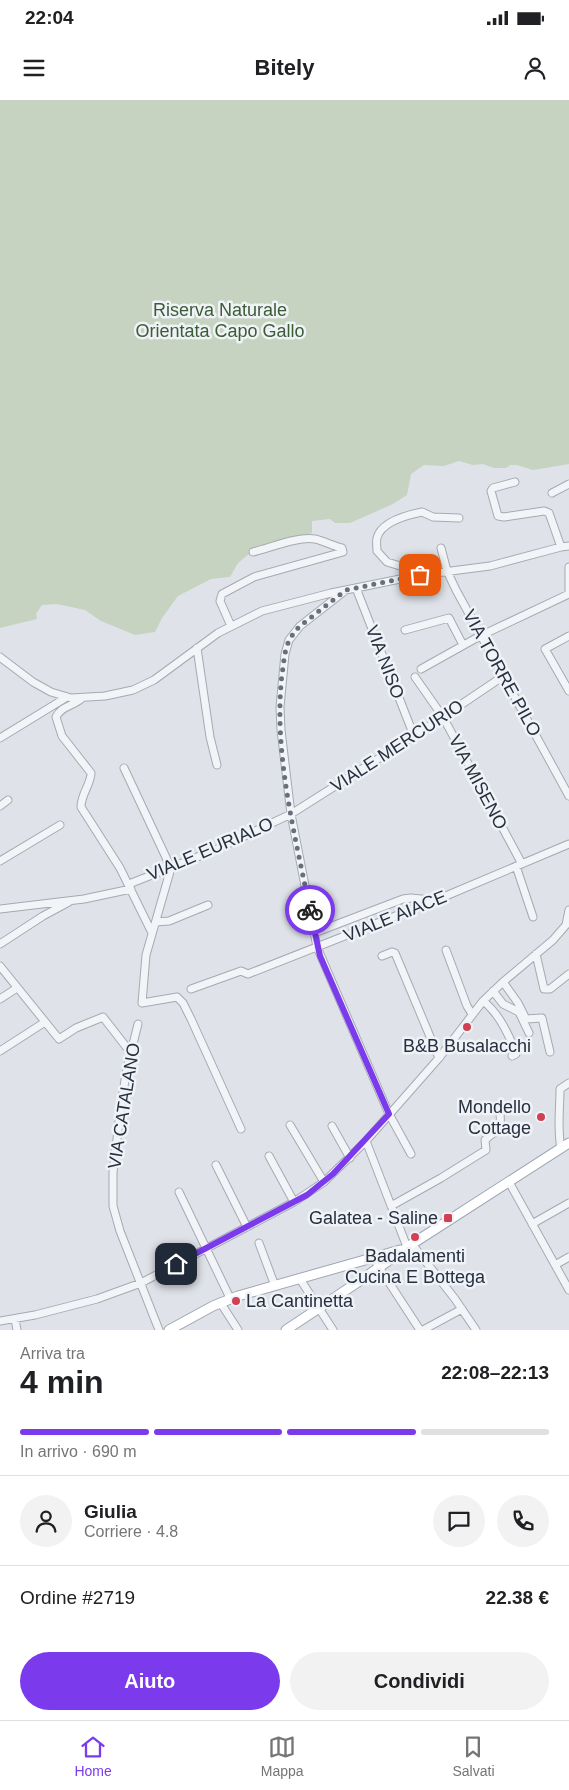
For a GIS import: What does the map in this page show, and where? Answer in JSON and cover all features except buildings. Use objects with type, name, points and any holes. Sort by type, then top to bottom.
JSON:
[{"type":"main road","points":[[286,1330],[409,1246],[566,1147]]},
{"type":"main road","points":[[169,1330],[182,1327],[220,1302],[230,1298],[409,1246]]},
{"type":"street","points":[[0,657],[33,682],[51,692],[67,697],[106,696],[133,690],[154,680],[218,633],[262,611],[346,590],[420,575],[490,566],[565,547],[549,513],[544,511],[504,517],[498,516],[491,491],[493,488],[515,482]]},
{"type":"street","points":[[552,493],[569,484]]},
{"type":"street","points":[[420,575],[410,569],[387,562],[377,551],[377,538],[385,526],[422,512],[444,519],[459,518]]},
{"type":"street","points":[[231,626],[220,601],[222,594],[254,577],[343,552],[342,548],[328,545],[316,539],[304,538],[253,552]]},
{"type":"street","name":"VIA TORRE PILO","points":[[441,548],[447,571],[480,636],[569,796]]},
{"type":"street","points":[[420,668],[480,636],[569,593],[569,567]]},
{"type":"street","name":"VIA NISO","points":[[356,588],[414,736]]},
{"type":"street","points":[[346,590],[294,632],[289,640],[285,654],[281,688],[282,748],[291,814],[317,947],[389,1114],[411,1154]]},
{"type":"street","points":[[405,630],[448,618],[463,645]]},
{"type":"street","points":[[569,636],[546,649],[569,691]]},
{"type":"street","points":[[197,648],[210,737],[217,765]]},
{"type":"street","name":"VIA MISENO","points":[[414,677],[443,717],[519,865],[533,917]]},
{"type":"street","name":"VIALE MERCURIO","points":[[291,814],[414,736],[502,677]]},
{"type":"street","points":[[0,738],[67,697]]},
{"type":"street","points":[[82,698],[78,702],[59,711],[56,717],[62,736],[91,772],[91,777],[81,799],[81,807],[130,886],[152,933]]},
{"type":"street","points":[[124,768],[171,868],[146,955],[142,1003],[177,997],[183,1003],[204,1045],[241,1129]]},
{"type":"street","points":[[0,806],[8,800]]},
{"type":"street","name":"VIALE EURIALO","points":[[84,900],[130,886],[215,850],[291,814]]},
{"type":"street","points":[[0,860],[60,825]]},
{"type":"street","name":"VIALE AIACE","points":[[191,989],[240,971],[248,974],[441,898],[569,844]]},
{"type":"street","points":[[314,933],[403,899],[428,900],[441,898]]},
{"type":"street","points":[[0,909],[32,904],[84,900]]},
{"type":"street","points":[[0,944],[43,916],[68,903],[84,900]]},
{"type":"street","points":[[32,904],[43,916]]},
{"type":"street","points":[[156,922],[168,921],[208,905]]},
{"type":"street","points":[[0,1320],[15,1319],[97,1299],[141,1283],[294,1202],[324,1182],[366,1141],[439,1058],[483,1001],[554,940],[566,925],[569,910]]},
{"type":"street","points":[[446,950],[467,1006],[472,1014]]},
{"type":"street","points":[[382,956],[392,952],[395,953],[439,1058]]},
{"type":"street","points":[[536,954],[544,989],[550,989],[569,974]]},
{"type":"street","points":[[0,966],[59,1039],[76,1028],[103,1017],[131,1054]]},
{"type":"street","points":[[503,982],[526,1019],[542,1018],[550,1052]]},
{"type":"street","points":[[0,998],[17,988]]},
{"type":"street","points":[[493,991],[503,1004],[519,1012],[529,1033]]},
{"type":"street","points":[[483,1001],[493,1010],[502,1024],[516,1052],[512,1056]]},
{"type":"street","points":[[0,1051],[46,1023]]},
{"type":"street","name":"VIA CATALANO","points":[[138,1024],[120,1105],[113,1173],[113,1206],[120,1231],[159,1330]]},
{"type":"street","points":[[566,1147],[558,1131],[560,1089],[569,1083]]},
{"type":"street","points":[[391,1206],[442,1178],[486,1150],[485,1140],[501,1126],[500,1114]]},
{"type":"street","points":[[290,1125],[324,1182]]},
{"type":"street","points":[[332,1126],[350,1158]]},
{"type":"street","points":[[366,1141],[409,1246],[462,1309],[476,1330]]},
{"type":"street","points":[[269,1156],[294,1202]]},
{"type":"street","points":[[216,1165],[247,1227]]},
{"type":"street","points":[[509,1182],[569,1290]]},
{"type":"street","points":[[179,1192],[230,1298]]},
{"type":"street","points":[[532,1224],[569,1203]]},
{"type":"street","points":[[259,1242],[275,1286]]},
{"type":"street","points":[[555,1265],[569,1257]]},
{"type":"street","points":[[373,1258],[422,1330],[462,1309]]},
{"type":"street","points":[[300,1279],[333,1330]]},
{"type":"street","points":[[220,1302],[238,1330]]},
{"type":"street","points":[[15,1319],[17,1330]]},
{"type":"green space","name":"Riserva Naturale Orientata Capo Gallo","points":[[0,100],[569,100],[569,464],[533,470],[517,465],[510,465],[506,468],[494,468],[483,464],[473,465],[459,461],[444,466],[424,465],[411,474],[407,495],[393,504],[350,523],[335,523],[330,519],[312,521],[312,533],[255,549],[238,563],[230,577],[211,579],[178,596],[162,618],[155,632],[135,635],[101,621],[85,610],[57,604],[42,605],[36,614],[37,619],[0,628]]},
{"type":"way so far","points":[[310,910],[291,814],[280,730],[281,688],[285,654],[289,640],[300,626],[346,590],[420,575]]},
{"type":"place","name":"B&B Busalacchi","points":[[467,1027]]},
{"type":"place","name":"Mondello Cottage","points":[[541,1117]]},
{"type":"place","name":"Galatea - Saline","points":[[448,1218]]},
{"type":"place","name":"Badalamenti Cucina E Bottega","points":[[415,1237]]},
{"type":"place","name":"La Cantinetta","points":[[236,1301]]},
{"type":"route","points":[[176,1264],[307,1195],[333,1174],[366,1141],[389,1114],[320,956],[310,910]]}]
